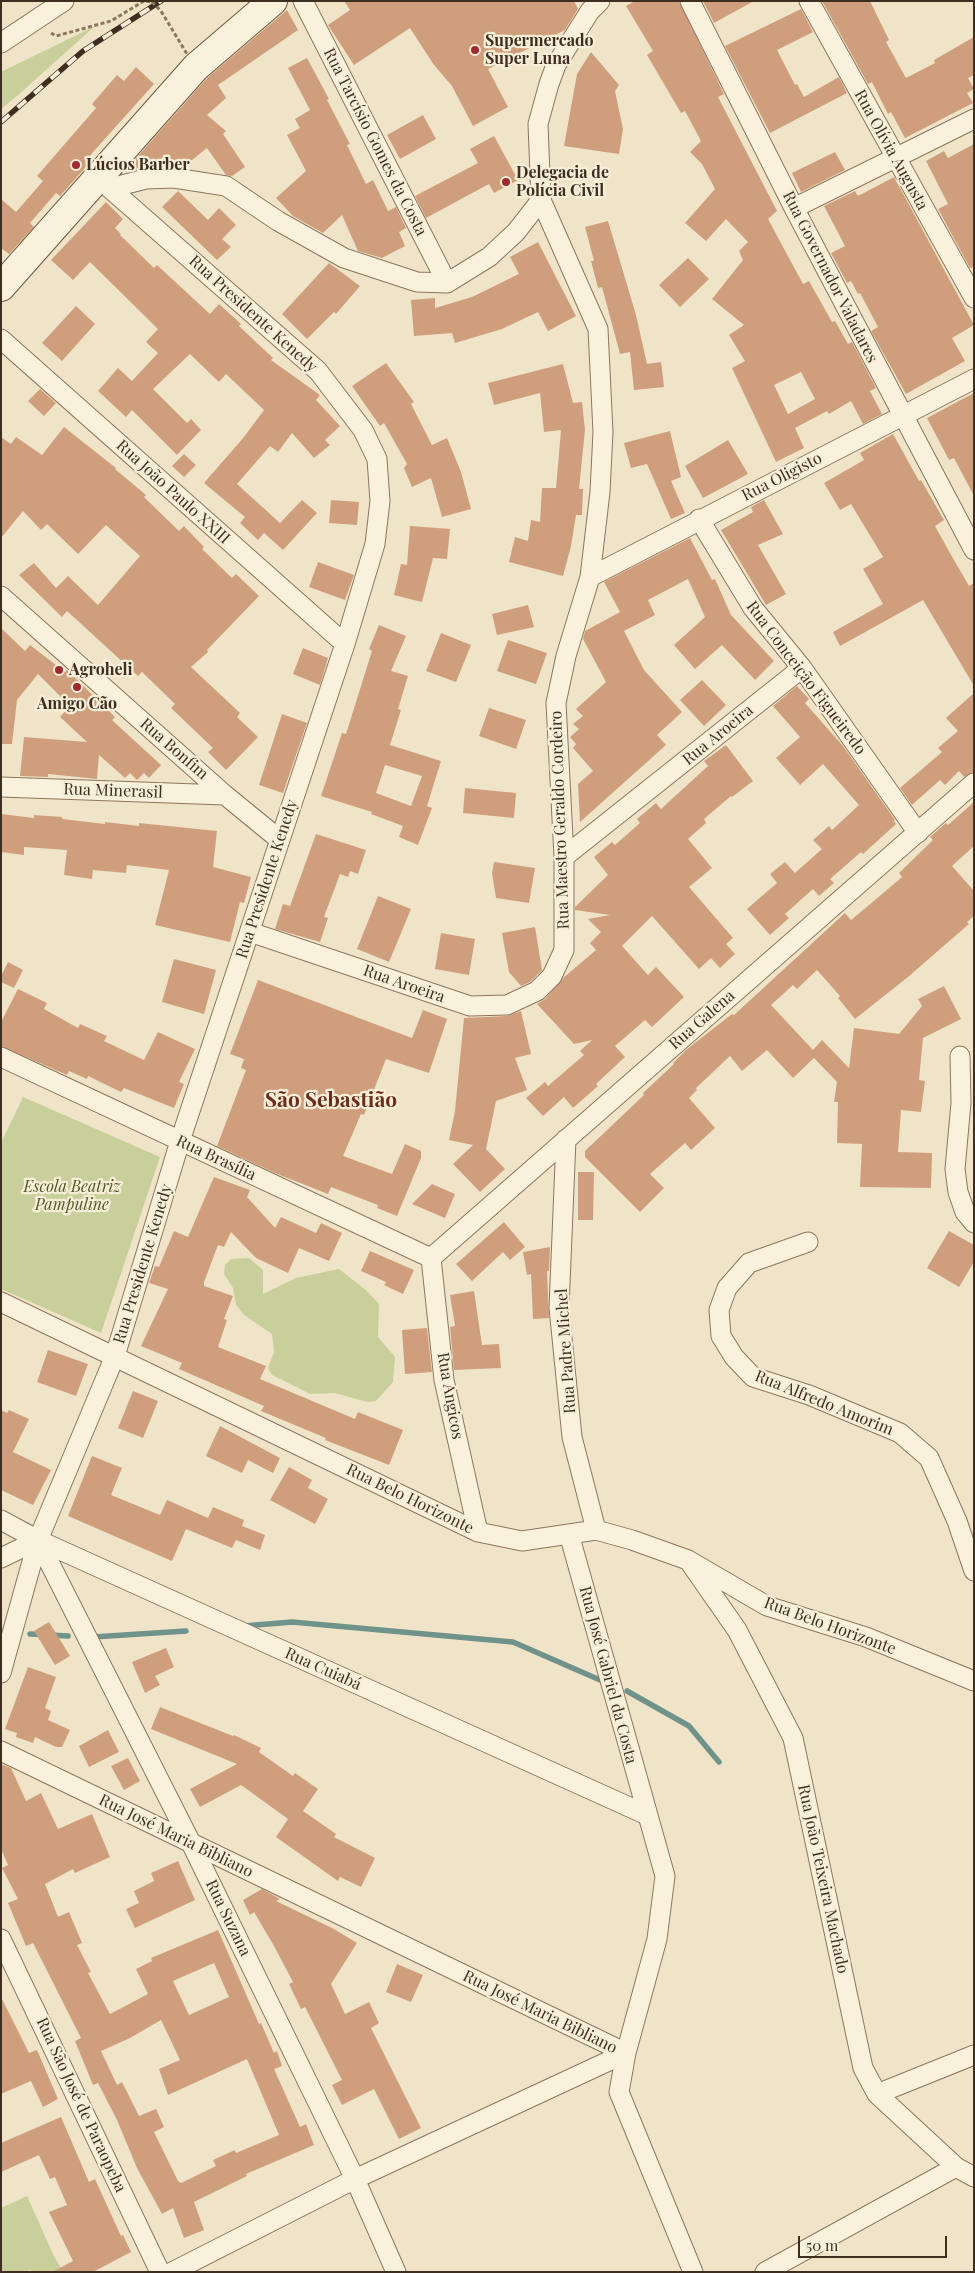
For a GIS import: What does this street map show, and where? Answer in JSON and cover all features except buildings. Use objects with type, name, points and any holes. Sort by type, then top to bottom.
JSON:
[{"type":"main road","points":[[1,287],[103,182],[196,67],[273,1]]},
{"type":"street","points":[[1,43],[64,1]]},
{"type":"street","name":"Rua Tarcísio Gomes da Costa","points":[[303,1],[447,283]]},
{"type":"street","points":[[103,182],[174,178],[226,186],[278,221],[344,258],[418,282],[447,283],[489,257],[516,232],[541,200],[538,124],[549,84],[556,65],[590,11],[600,1]]},
{"type":"street","name":"Rua Governador Valadares","points":[[690,1],[794,208],[974,550]]},
{"type":"street","name":"Rua Olívia Augusta","points":[[808,1],[974,298]]},
{"type":"street","points":[[794,208],[974,119]]},
{"type":"street","name":"Rua Presidente Kenedy","points":[[1,1673],[38,1540],[115,1356],[180,1141],[345,644],[376,544],[380,501],[377,460],[363,430],[318,370],[103,182]]},
{"type":"street","name":"Rua Maestro Geraldo Cordeiro","points":[[541,200],[598,329],[603,432],[600,492],[590,577],[566,656],[556,703],[565,903],[564,950],[552,976]]},
{"type":"street","name":"Rua João Paulo XXIII","points":[[1,339],[345,644]]},
{"type":"street","name":"Rua Oligisto","points":[[590,577],[699,519],[974,379]]},
{"type":"street","name":"Rua Conceição Figueiredo","points":[[699,519],[753,608],[802,668],[918,833]]},
{"type":"street","name":"Rua Bonfim","points":[[1,596],[226,795],[280,840]]},
{"type":"street","name":"Rua Aroeira","points":[[564,856],[802,668]]},
{"type":"street","name":"Rua Galena","points":[[431,1258],[974,783]]},
{"type":"street","name":"Rua Minerasil","points":[[1,788],[226,795]]},
{"type":"street","name":"Rua Aroeira","points":[[250,932],[470,1006],[507,1005],[538,991],[552,976]]},
{"type":"street","points":[[960,1056],[961,1103],[955,1169],[958,1192],[965,1212],[974,1223]]},
{"type":"street","name":"Rua Brasília","points":[[1,1057],[431,1258]]},
{"type":"street","name":"Rua Padre Michel","points":[[566,1139],[559,1308],[572,1437],[596,1530]]},
{"type":"street","name":"Rua Alfredo Amorim","points":[[808,1242],[749,1264],[727,1288],[719,1310],[721,1336],[734,1357],[753,1377],[809,1395],[900,1434],[929,1458],[957,1521],[974,1571]]},
{"type":"street","name":"Rua Angicos","points":[[431,1258],[444,1380],[478,1532]]},
{"type":"street","name":"Rua Belo Horizonte","points":[[1,1302],[478,1532],[522,1541],[596,1530],[632,1540],[688,1560],[767,1606],[866,1637],[974,1682]]},
{"type":"street","name":"Rua Cuiabá","points":[[1,1520],[38,1540],[647,1815]]},
{"type":"street","name":"Rua José Gabriel da Costa","points":[[569,1534],[665,1876],[657,1940],[626,2053],[619,2092],[693,2272]]},
{"type":"street","points":[[1,1558],[38,1540]]},
{"type":"street","name":"Rua Suzana","points":[[38,1540],[191,1844],[354,2179],[396,2272]]},
{"type":"street","name":"Rua João Teixeira Machado","points":[[688,1560],[737,1630],[793,1738],[863,2068],[877,2094],[956,2167],[974,2177]]},
{"type":"street","name":"Rua José Maria Bibliano","points":[[1,1751],[626,2053]]},
{"type":"street","name":"Rua São José de Paraopeba","points":[[1,1939],[160,2272]]},
{"type":"street","name":"Rua José Maria Bibliano","points":[[172,2272],[354,2179],[626,2053]]},
{"type":"street","points":[[877,2094],[974,2056]]},
{"type":"street","points":[[765,2272],[956,2167]]},
{"type":"path","points":[[39,17],[50,33],[56,36],[111,21],[144,1],[152,2],[160,10],[187,54]]},
{"type":"green space","points":[[95,26],[17,96],[1,109],[1,72]]},
{"type":"green space","name":"Escola Beatriz Pampuline","points":[[23,1097],[160,1157],[101,1333],[1,1289],[1,1143]]},
{"type":"green space","points":[[249,1258],[263,1270],[263,1294],[296,1278],[339,1269],[367,1291],[379,1304],[378,1337],[395,1357],[393,1382],[376,1401],[367,1402],[335,1393],[310,1394],[272,1375],[268,1368],[274,1352],[272,1334],[244,1315],[236,1305],[233,1288],[224,1274],[225,1265],[231,1259]]},
{"type":"green space","points":[[27,2196],[63,2272],[32,2272],[30,2270],[25,2272],[1,2272],[1,2208]]},
{"type":"waterway","points":[[244,1626],[292,1622],[513,1642],[600,1680]]},
{"type":"waterway","points":[[93,1637],[186,1631]]},
{"type":"waterway","points":[[30,1634],[68,1636]]},
{"type":"waterway","points":[[627,1691],[689,1726],[719,1762]]},
{"type":"railway","points":[[1,122],[83,51],[161,1]]},
{"type":"place","name":"Supermercado Super Luna","points":[[475,50]]},
{"type":"place","name":"Lúcios Barber","points":[[76,165]]},
{"type":"place","name":"Delegacia de Polícia Civil","points":[[506,182]]},
{"type":"place","name":"Agroheli","points":[[59,670]]},
{"type":"place","name":"Amigo Cão","points":[[77,687]]},
{"type":"district","name":"São Sebastião","points":[[331,1100]]}]
